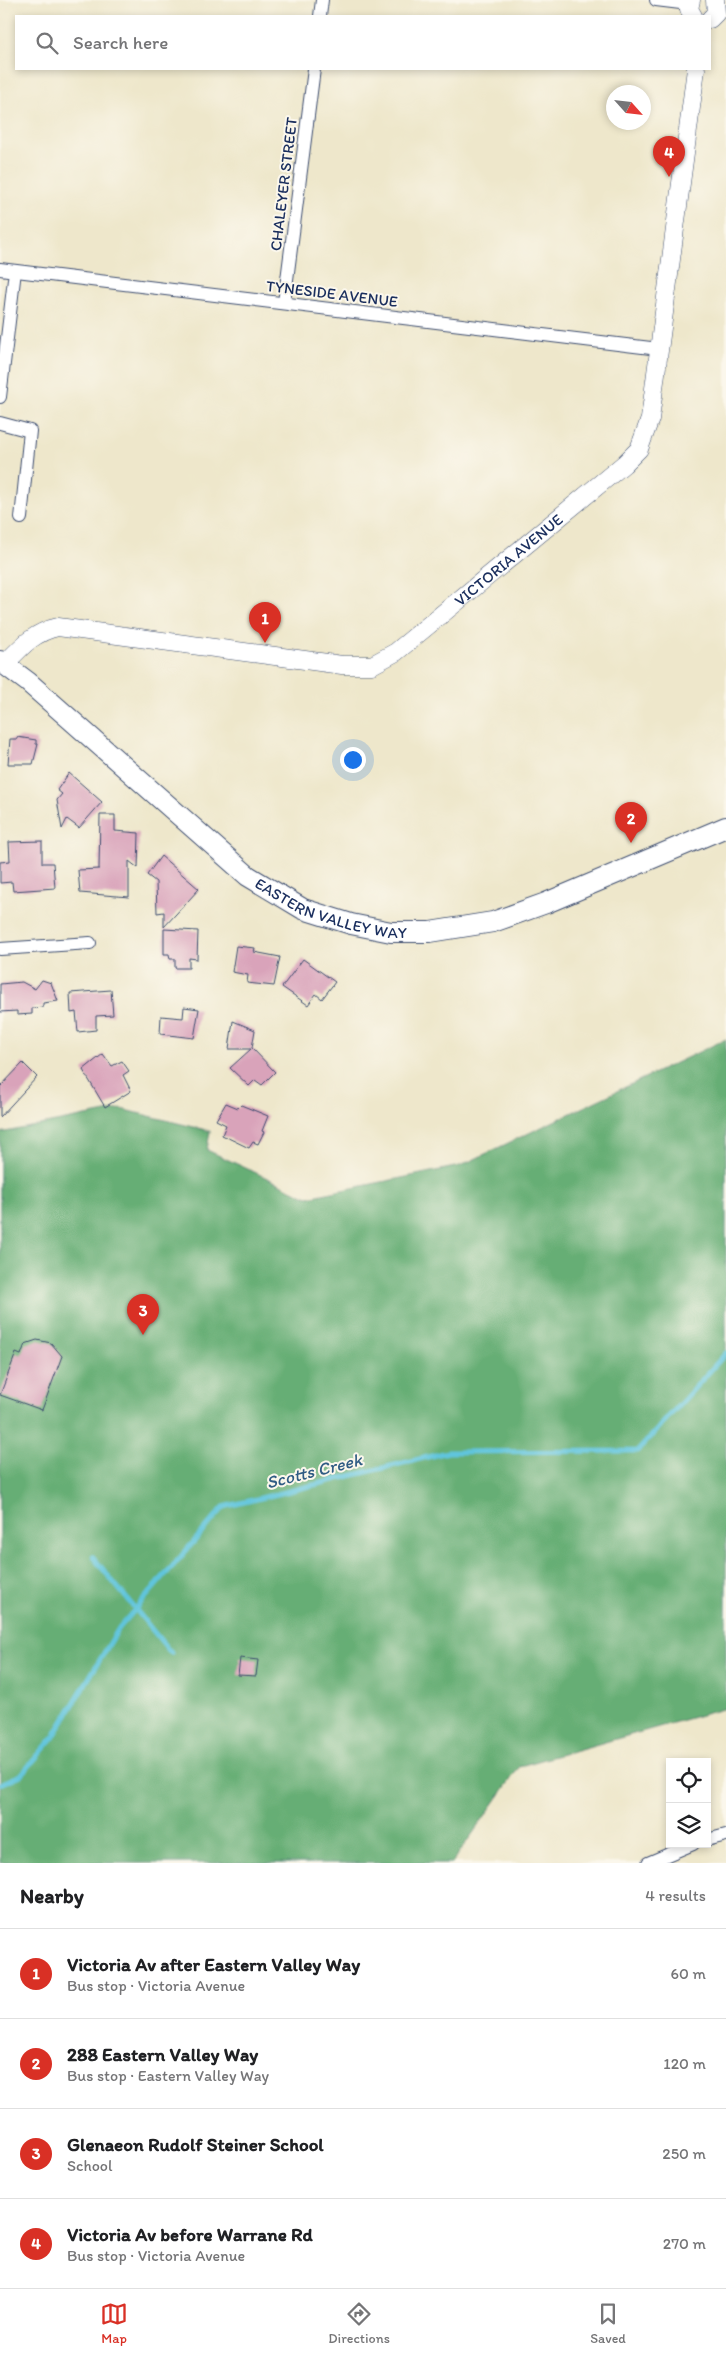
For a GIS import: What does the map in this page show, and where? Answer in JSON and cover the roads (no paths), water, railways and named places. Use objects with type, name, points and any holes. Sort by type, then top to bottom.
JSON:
[{"type":"main road","name":"EASTERN VALLEY WAY","points":[[2,662],[248,876],[303,909],[351,924],[391,932],[430,932],[493,922],[546,903],[726,827]]},
{"type":"street","points":[[320,15],[322,0]]},
{"type":"street","points":[[656,0],[691,7]]},
{"type":"street","name":"CHALEYER STREET","points":[[284,304],[314,70]]},
{"type":"street","name":"VICTORIA AVENUE","points":[[2,662],[43,630],[58,627],[342,664],[372,665],[384,660],[632,458],[639,449],[648,429],[696,70]]},
{"type":"street","name":"TYNESIDE AVENUE","points":[[0,269],[659,349]]},
{"type":"street","points":[[0,397],[15,271]]},
{"type":"street","points":[[0,423],[30,431],[21,518]]},
{"type":"street","points":[[0,949],[90,943]]},
{"type":"street","points":[[711,1839],[726,1835]]},
{"type":"street","points":[[648,1863],[684,1848]]},
{"type":"waterway","name":"Scotts Creek","points":[[0,1784],[21,1775],[53,1738],[119,1628],[224,1507],[448,1452],[638,1451],[726,1353]]},
{"type":"waterway","points":[[93,1557],[171,1653]]},
{"type":"place","name":"Victoria Av before Warrane Rd","points":[[669,177]]},
{"type":"place","name":"Victoria Av after Eastern Valley Way","points":[[265,643]]},
{"type":"place","name":"288 Eastern Valley Way","points":[[631,843]]},
{"type":"place","name":"Glenaeon Rudolf Steiner School","points":[[143,1335]]}]
